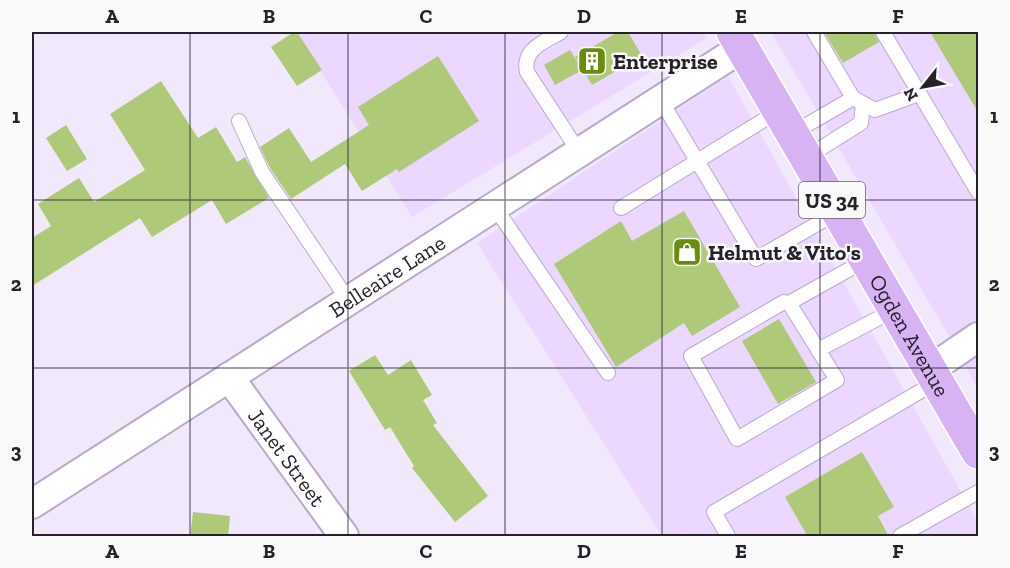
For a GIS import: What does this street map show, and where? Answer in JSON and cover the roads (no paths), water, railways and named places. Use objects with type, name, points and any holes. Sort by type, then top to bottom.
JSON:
[{"type":"main road","name":"Ogden Avenue","points":[[738,39],[978,452]]},
{"type":"street","name":"Belleaire Lane","points":[[32,504],[660,99],[738,39]]},
{"type":"street","points":[[934,375],[978,337]]},
{"type":"street","name":"Janet Street","points":[[229,377],[344,537]]},
{"type":"lane","points":[[561,32],[530,51],[525,64],[527,72],[579,152]]},
{"type":"lane","points":[[621,208],[699,161],[793,133],[861,123],[858,101],[814,32]]},
{"type":"lane","points":[[883,32],[978,192]]},
{"type":"lane","points":[[858,101],[875,110],[919,94]]},
{"type":"lane","points":[[660,99],[756,259],[838,212]]},
{"type":"lane","points":[[793,133],[858,101]]},
{"type":"lane","points":[[239,121],[262,172],[348,300]]},
{"type":"lane","points":[[494,206],[608,373]]},
{"type":"lane","points":[[789,303],[837,380],[737,439],[691,356],[784,302],[789,303],[867,260]]},
{"type":"lane","points":[[818,350],[896,309]]},
{"type":"lane","points":[[728,537],[714,512],[934,375]]},
{"type":"lane","points":[[900,537],[978,492]]},
{"type":"place","name":"Enterprise","points":[[592,61]]},
{"type":"place","name":"Helmut & Vito's","points":[[687,252]]}]
